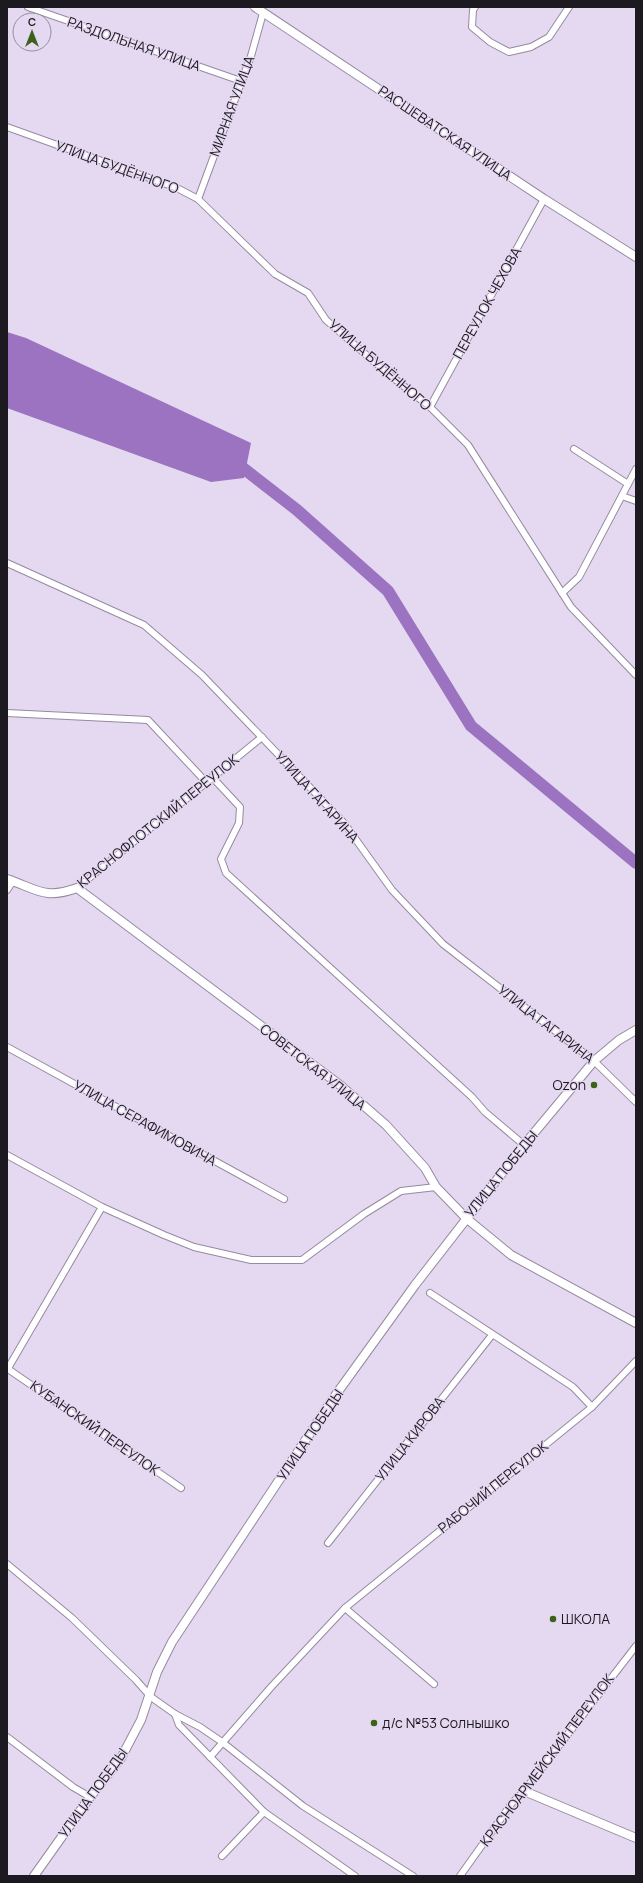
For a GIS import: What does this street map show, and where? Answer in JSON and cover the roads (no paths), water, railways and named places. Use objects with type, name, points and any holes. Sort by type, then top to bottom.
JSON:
[{"type":"street","name":"РАЗДОЛЬНАЯ УЛИЦА","points":[[28,7],[241,81]]},
{"type":"street","name":"РАСШЕВАТСКАЯ УЛИЦА","points":[[255,7],[544,199],[636,257]]},
{"type":"street","points":[[475,7],[473,10],[472,27],[490,42],[509,52],[531,47],[550,37],[569,7]]},
{"type":"street","name":"МИРНАЯ УЛИЦА","points":[[198,199],[251,56],[263,13]]},
{"type":"street","name":"УЛИЦА БУДЁННОГО","points":[[7,127],[177,188],[198,199],[275,274],[308,292],[326,320],[386,372],[430,407],[468,445],[571,607],[636,675]]},
{"type":"street","name":"ПЕРЕУЛОК ЧЕХОВА","points":[[430,407],[544,199]]},
{"type":"street","points":[[574,449],[628,484]]},
{"type":"street","points":[[562,593],[579,577],[636,468]]},
{"type":"street","points":[[622,496],[636,501]]},
{"type":"street","name":"УЛИЦА ГАГАРИНА","points":[[7,564],[144,625],[202,675],[344,823],[392,890],[444,944],[594,1060],[636,1102]]},
{"type":"street","points":[[7,713],[148,720],[206,782]]},
{"type":"street","name":"КРАСНОФЛОТСКИЙ ПЕРЕУЛОК","points":[[7,890],[10,880],[40,892],[54,895],[77,888],[262,737]]},
{"type":"street","points":[[212,777],[240,808],[239,823],[221,860],[226,873],[472,1097],[485,1112],[524,1145]]},
{"type":"street","name":"СОВЕТСКАЯ УЛИЦА","points":[[77,888],[340,1085],[386,1125],[425,1168],[436,1187],[466,1218],[511,1255],[636,1323]]},
{"type":"street","name":"УЛИЦА ПОБЕДЫ","points":[[34,1876],[90,1797],[121,1758],[141,1720],[150,1697],[157,1672],[176,1636],[332,1400],[415,1285],[524,1145],[594,1060],[636,1030]]},
{"type":"street","name":"УЛИЦА СЕРАФИМОВИЧА","points":[[7,1047],[284,1199]]},
{"type":"street","points":[[7,1155],[102,1207],[194,1247],[251,1260],[302,1260],[364,1214],[401,1191],[436,1187]]},
{"type":"street","points":[[8,1369],[102,1207]]},
{"type":"street","points":[[430,1293],[573,1387],[592,1407]]},
{"type":"street","name":"УЛИЦА КИРОВА","points":[[328,1542],[492,1335]]},
{"type":"street","name":"РАБОЧИЙ ПЕРЕУЛОК","points":[[210,1757],[345,1608],[592,1407],[636,1361]]},
{"type":"street","name":"КУБАНСКИЙ ПЕРЕУЛОК","points":[[8,1369],[182,1488]]},
{"type":"street","points":[[7,1564],[72,1618],[136,1680],[150,1697],[222,1742],[303,1806],[413,1876]]},
{"type":"street","points":[[345,1608],[434,1684]]},
{"type":"street","name":"КРАСНОАРМЕЙСКИЙ ПЕРЕУЛОК","points":[[460,1876],[512,1803],[524,1791],[636,1646]]},
{"type":"street","points":[[175,1714],[179,1725],[264,1812],[355,1876]]},
{"type":"street","points":[[7,1737],[73,1787],[90,1797]]},
{"type":"street","points":[[524,1791],[636,1838]]},
{"type":"street","points":[[222,1856],[264,1812]]},
{"type":"waterway","points":[[234,461],[297,510],[388,591],[471,726],[636,863]]},
{"type":"place","name":"Ozon","points":[[594,1085]]},
{"type":"place","name":"ШКОЛА","points":[[553,1619]]},
{"type":"place","name":"д/с №53 Солнышко","points":[[374,1723]]}]
